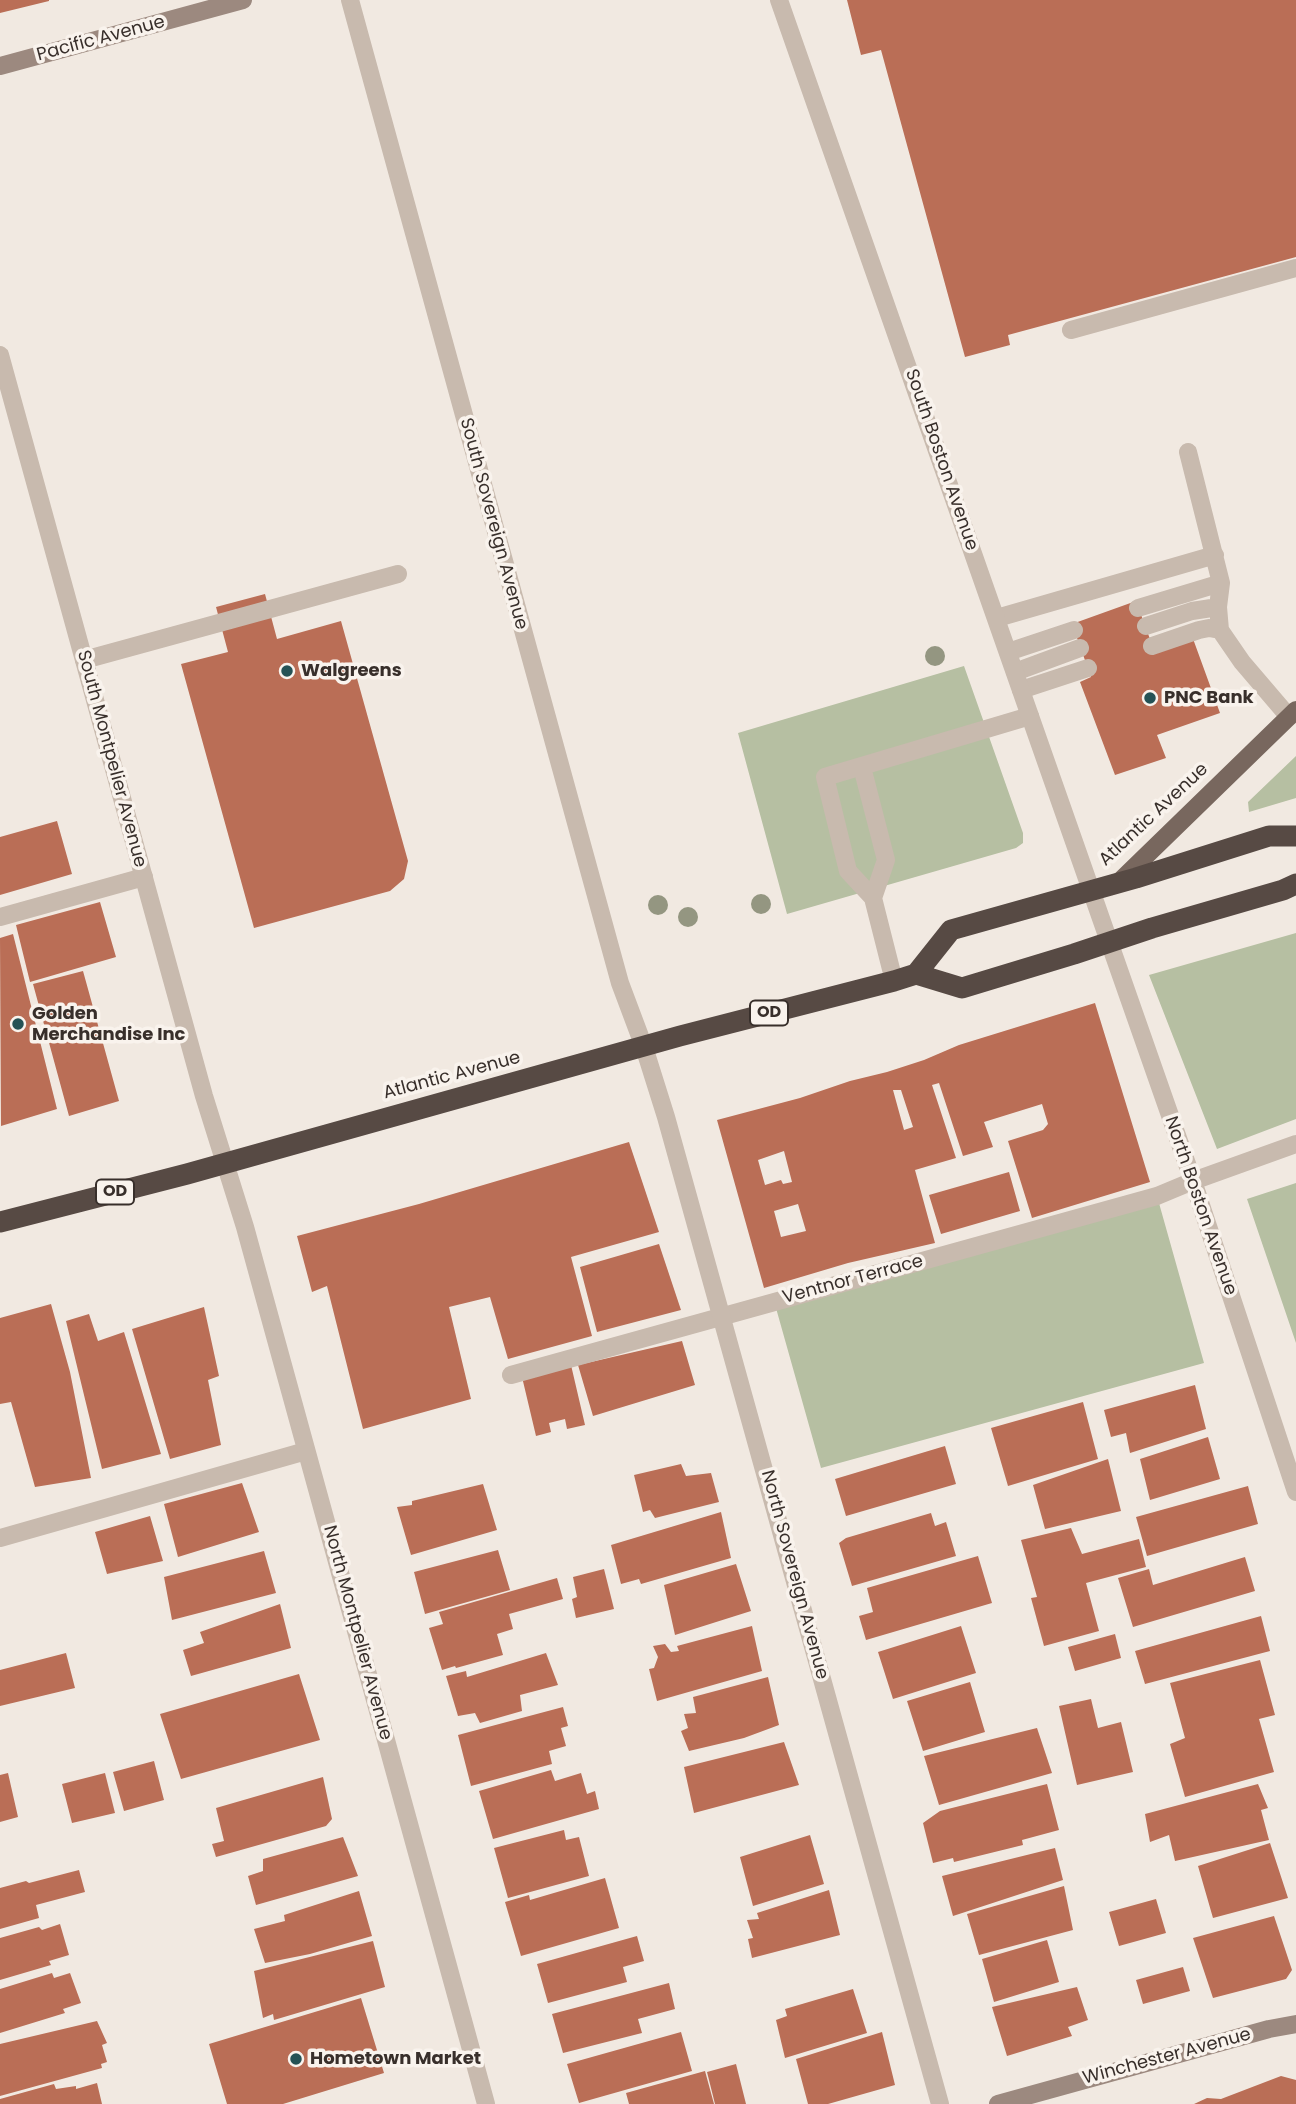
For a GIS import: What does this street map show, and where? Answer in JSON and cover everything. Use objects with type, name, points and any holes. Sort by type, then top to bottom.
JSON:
[{"type":"highway","points":[[1118,883],[1269,836],[1296,836]]},
{"type":"highway","name":"Atlantic Avenue","points":[[0,1222],[894,981],[916,974],[951,930],[1118,883]]},
{"type":"highway","points":[[916,974],[961,988],[1296,884]]},
{"type":"main road","name":"Atlantic Avenue","points":[[1118,883],[1292,713]]},
{"type":"street","name":"Pacific Avenue","points":[[0,66],[243,0]]},
{"type":"street","name":"South Sovereign Avenue","points":[[350,0],[620,983],[644,1047]]},
{"type":"street","name":"South Boston Avenue","points":[[779,0],[1102,921]]},
{"type":"street","points":[[1071,330],[1296,268]]},
{"type":"street","name":"South Montpelier Avenue","points":[[0,355],[204,1096],[226,1163]]},
{"type":"street","points":[[1188,452],[1222,583],[1218,607],[1220,630],[1242,662],[1292,713]]},
{"type":"street","points":[[997,618],[1215,555]]},
{"type":"street","points":[[84,660],[398,574]]},
{"type":"street","points":[[1139,608],[1222,583]]},
{"type":"street","points":[[1146,626],[1192,611],[1218,607]]},
{"type":"street","points":[[1008,652],[1074,630]]},
{"type":"street","points":[[1152,646],[1199,630],[1220,630]]},
{"type":"street","points":[[1015,672],[1080,648]]},
{"type":"street","points":[[1021,690],[1088,668]]},
{"type":"street","points":[[894,981],[873,898],[848,871],[825,778],[1030,716]]},
{"type":"street","points":[[862,767],[886,860],[873,898]]},
{"type":"street","points":[[0,917],[144,877]]},
{"type":"street","name":"North Boston Avenue","points":[[1102,921],[1193,1181],[1296,1492]]},
{"type":"street","name":"North Sovereign Avenue","points":[[644,1047],[723,1315],[940,2104]]},
{"type":"street","name":"Ventnor Terrace","points":[[511,1375],[1157,1196],[1296,1144]]},
{"type":"street","name":"North Montpelier Avenue","points":[[226,1163],[486,2104]]},
{"type":"street","points":[[0,1538],[306,1451]]},
{"type":"street","name":"Winchester Avenue","points":[[998,2104],[1269,2029],[1296,2024]]},
{"type":"green space","points":[[964,666],[1023,833],[1023,843],[1016,848],[787,914],[738,733]]},
{"type":"green space","points":[[1296,756],[1296,798],[1249,812],[1248,802]]},
{"type":"green space","points":[[1296,933],[1296,1119],[1217,1149],[1149,975]]},
{"type":"green space","points":[[1296,1183],[1296,1343],[1247,1199]]},
{"type":"green space","points":[[1157,1196],[1204,1363],[821,1468],[774,1301]]},
{"type":"building","points":[[0,0],[49,0],[49,1],[0,13]]},
{"type":"building","points":[[847,0],[1296,0],[1296,257],[1008,335],[1010,345],[965,357],[881,50],[861,55]]},
{"type":"building","name":"Walgreens","points":[[265,594],[277,639],[341,621],[408,861],[404,879],[390,891],[254,928],[181,664],[228,652],[216,607]]},
{"type":"building","name":"PNC Bank","points":[[1136,601],[1154,650],[1192,636],[1220,713],[1157,735],[1166,758],[1115,775],[1080,682],[1091,677],[1072,624]]},
{"type":"building","points":[[57,821],[72,874],[0,895],[0,837]]},
{"type":"building","points":[[100,902],[116,957],[30,982],[16,925]]},
{"type":"building","name":"Golden Merchandise Inc","points":[[13,934],[57,1109],[1,1126],[0,938]]},
{"type":"building","points":[[83,971],[119,1101],[69,1116],[33,984]]},
{"type":"building","points":[[1095,1003],[1150,1182],[1032,1218],[1008,1141],[1043,1130],[1048,1124],[1042,1104],[984,1122],[993,1147],[963,1156],[939,1083],[932,1085],[956,1158],[915,1170],[935,1243],[848,1263],[764,1288],[717,1120],[887,1072],[959,1045]],"holes":[[[893,1090],[901,1090],[913,1127],[904,1130]],[[784,1151],[792,1182],[783,1184],[781,1180],[765,1185],[758,1160]],[[798,1204],[806,1231],[781,1237],[774,1211]]]},
{"type":"building","points":[[629,1142],[659,1232],[571,1257],[592,1336],[508,1359],[490,1297],[449,1307],[471,1399],[363,1429],[327,1286],[312,1292],[297,1236],[419,1204]]},
{"type":"building","points":[[1009,1172],[1020,1211],[941,1234],[929,1195]]},
{"type":"building","points":[[659,1244],[681,1310],[597,1332],[580,1267]]},
{"type":"building","points":[[51,1304],[70,1372],[91,1478],[35,1487],[11,1402],[0,1404],[0,1318]]},
{"type":"building","points":[[204,1307],[219,1376],[208,1380],[221,1445],[170,1459],[132,1329]]},
{"type":"building","points":[[89,1314],[98,1341],[124,1332],[161,1454],[102,1469],[66,1321]]},
{"type":"building","points":[[682,1341],[695,1385],[593,1416],[578,1365]]},
{"type":"building","points":[[571,1365],[585,1425],[567,1429],[565,1419],[549,1423],[551,1432],[536,1436],[522,1377]]},
{"type":"building","points":[[1195,1385],[1206,1429],[1130,1453],[1126,1433],[1111,1437],[1104,1410]]},
{"type":"building","points":[[1083,1402],[1098,1459],[1008,1486],[991,1428]]},
{"type":"building","points":[[1208,1437],[1220,1479],[1150,1500],[1140,1459]]},
{"type":"building","points":[[945,1446],[956,1484],[846,1516],[835,1479]]},
{"type":"building","points":[[1108,1459],[1121,1511],[1045,1529],[1033,1485]]},
{"type":"building","points":[[681,1464],[686,1476],[711,1473],[719,1502],[655,1518],[650,1510],[643,1512],[634,1475]]},
{"type":"building","points":[[242,1483],[259,1532],[178,1557],[164,1504]]},
{"type":"building","points":[[483,1484],[497,1530],[411,1555],[397,1507]]},
{"type":"building","points":[[1248,1486],[1258,1524],[1147,1556],[1136,1517]]},
{"type":"building","points":[[721,1512],[731,1558],[641,1584],[639,1579],[621,1584],[611,1545]]},
{"type":"building","points":[[931,1513],[935,1526],[946,1522],[956,1556],[852,1586],[839,1543],[846,1538]]},
{"type":"building","points":[[150,1516],[163,1561],[107,1574],[95,1532]]},
{"type":"building","points":[[1071,1528],[1082,1554],[1139,1539],[1146,1567],[1086,1583],[1099,1631],[1044,1646],[1031,1598],[1037,1597],[1021,1540]]},
{"type":"building","points":[[498,1550],[510,1590],[425,1614],[414,1572]]},
{"type":"building","points":[[264,1551],[276,1593],[172,1620],[164,1577]]},
{"type":"building","points":[[978,1556],[992,1603],[866,1640],[859,1616],[873,1612],[867,1588]]},
{"type":"building","points":[[1245,1557],[1255,1591],[1133,1627],[1118,1578],[1149,1569],[1153,1585]]},
{"type":"building","points":[[736,1564],[751,1611],[675,1635],[664,1585]]},
{"type":"building","points":[[604,1569],[614,1609],[576,1618],[572,1599],[577,1597],[573,1577]]},
{"type":"building","points":[[557,1578],[563,1599],[509,1614],[513,1629],[497,1634],[503,1655],[442,1670],[429,1628],[443,1624],[439,1612]]},
{"type":"building","points":[[280,1604],[291,1648],[191,1676],[183,1650],[204,1643],[200,1632]]},
{"type":"building","points":[[1261,1616],[1270,1651],[1145,1684],[1135,1651]]},
{"type":"building","points":[[752,1626],[762,1671],[657,1701],[649,1669],[654,1668],[658,1657],[653,1646],[665,1644],[671,1652],[679,1651],[677,1646]]},
{"type":"building","points":[[961,1626],[976,1673],[893,1699],[878,1652]]},
{"type":"building","points":[[1115,1634],[1121,1658],[1075,1671],[1068,1647]]},
{"type":"building","points":[[66,1653],[75,1688],[0,1706],[0,1670]]},
{"type":"building","points":[[546,1653],[558,1685],[520,1695],[522,1711],[480,1723],[475,1713],[458,1716],[446,1676],[466,1671],[467,1677]]},
{"type":"building","points":[[1260,1660],[1275,1715],[1259,1719],[1274,1772],[1185,1797],[1170,1744],[1185,1738],[1170,1683]]},
{"type":"building","points":[[299,1674],[320,1740],[181,1779],[160,1714]]},
{"type":"building","points":[[768,1677],[779,1725],[744,1738],[689,1751],[681,1731],[688,1728],[684,1714],[696,1713],[693,1697]]},
{"type":"building","points":[[970,1682],[985,1732],[923,1751],[907,1701]]},
{"type":"building","points":[[1091,1699],[1098,1728],[1121,1722],[1133,1772],[1077,1785],[1059,1706]]},
{"type":"building","points":[[563,1707],[568,1726],[561,1728],[566,1746],[549,1751],[552,1764],[471,1786],[458,1735]]},
{"type":"building","points":[[1037,1728],[1052,1773],[939,1805],[924,1756]]},
{"type":"building","points":[[784,1742],[799,1785],[694,1813],[684,1767]]},
{"type":"building","points":[[154,1761],[164,1800],[124,1811],[113,1772]]},
{"type":"building","points":[[551,1770],[555,1781],[581,1773],[587,1794],[595,1791],[599,1809],[493,1839],[479,1791]]},
{"type":"building","points":[[8,1773],[18,1817],[0,1822],[0,1775]]},
{"type":"building","points":[[105,1773],[115,1813],[72,1823],[62,1784]]},
{"type":"building","points":[[323,1777],[332,1819],[326,1826],[216,1857],[212,1844],[224,1841],[216,1808]]},
{"type":"building","points":[[1047,1784],[1059,1830],[1022,1840],[1023,1845],[954,1862],[953,1858],[933,1863],[923,1823],[940,1811]]},
{"type":"building","points":[[1258,1784],[1268,1808],[1261,1810],[1269,1840],[1175,1861],[1169,1835],[1150,1842],[1145,1814]]},
{"type":"building","points":[[564,1830],[566,1840],[579,1837],[589,1876],[508,1898],[494,1848]]},
{"type":"building","points":[[810,1835],[824,1884],[753,1906],[740,1857]]},
{"type":"building","points":[[343,1837],[358,1876],[256,1905],[248,1876],[263,1871],[263,1859]]},
{"type":"building","points":[[1270,1843],[1288,1898],[1213,1918],[1198,1866]]},
{"type":"building","points":[[1055,1848],[1063,1880],[953,1916],[942,1876]]},
{"type":"building","points":[[79,1870],[85,1892],[36,1905],[39,1918],[0,1929],[0,1888]]},
{"type":"building","points":[[605,1878],[619,1928],[521,1956],[505,1902],[529,1895],[530,1900]]},
{"type":"building","points":[[1064,1886],[1073,1930],[979,1955],[967,1914]]},
{"type":"building","points":[[829,1890],[840,1935],[752,1958],[748,1939],[753,1938],[747,1920],[759,1919],[757,1913]]},
{"type":"building","points":[[359,1891],[372,1936],[310,1954],[265,1963],[254,1929],[285,1921],[284,1915]]},
{"type":"building","points":[[1156,1899],[1166,1933],[1119,1946],[1109,1912]]},
{"type":"building","points":[[1274,1916],[1292,1970],[1286,1979],[1213,1998],[1193,1938]]},
{"type":"building","points":[[60,1924],[69,1955],[49,1961],[51,1965],[0,1980],[0,1938]]},
{"type":"building","points":[[637,1936],[644,1961],[623,1967],[627,1982],[548,2003],[537,1964]]},
{"type":"building","points":[[1047,1940],[1059,1982],[994,2002],[982,1959]]},
{"type":"building","points":[[373,1941],[385,1987],[274,2020],[273,2014],[263,2018],[254,1971]]},
{"type":"building","points":[[1183,1967],[1190,1991],[1143,2004],[1136,1980]]},
{"type":"building","points":[[52,1973],[54,1978],[70,1973],[81,2003],[63,2009],[65,2013],[0,2033],[0,1989]]},
{"type":"building","points":[[669,1983],[675,2009],[638,2019],[642,2033],[563,2053],[552,2014]]},
{"type":"building","points":[[1077,1987],[1088,2020],[1068,2027],[1072,2036],[1007,2056],[992,2007]]},
{"type":"building","points":[[853,1989],[867,2033],[785,2058],[776,2020],[787,2016],[785,2009]]},
{"type":"building","name":"Hometown Market","points":[[361,1998],[384,2073],[283,2104],[227,2104],[209,2044]]},
{"type":"building","points":[[97,2021],[107,2043],[102,2045],[107,2062],[101,2064],[102,2068],[0,2096],[0,2044]]},
{"type":"building","points":[[681,2032],[692,2071],[579,2103],[567,2064]]},
{"type":"building","points":[[882,2032],[895,2085],[828,2104],[808,2104],[796,2059]]},
{"type":"building","points":[[736,2064],[746,2104],[715,2104],[707,2072]]},
{"type":"building","points":[[705,2071],[714,2104],[629,2104],[626,2093]]},
{"type":"building","points":[[1281,2076],[1296,2080],[1296,2104],[1194,2104],[1207,2098],[1221,2099]]},
{"type":"building","points":[[97,2083],[102,2104],[0,2104],[0,2099],[54,2084],[56,2089],[76,2086],[76,2089]]},
{"type":"place","name":"Walgreens","points":[[287,671]]},
{"type":"place","name":"PNC Bank","points":[[1150,698]]},
{"type":"place","name":"Golden Merchandise Inc","points":[[18,1024]]},
{"type":"place","name":"Hometown Market","points":[[296,2059]]}]
